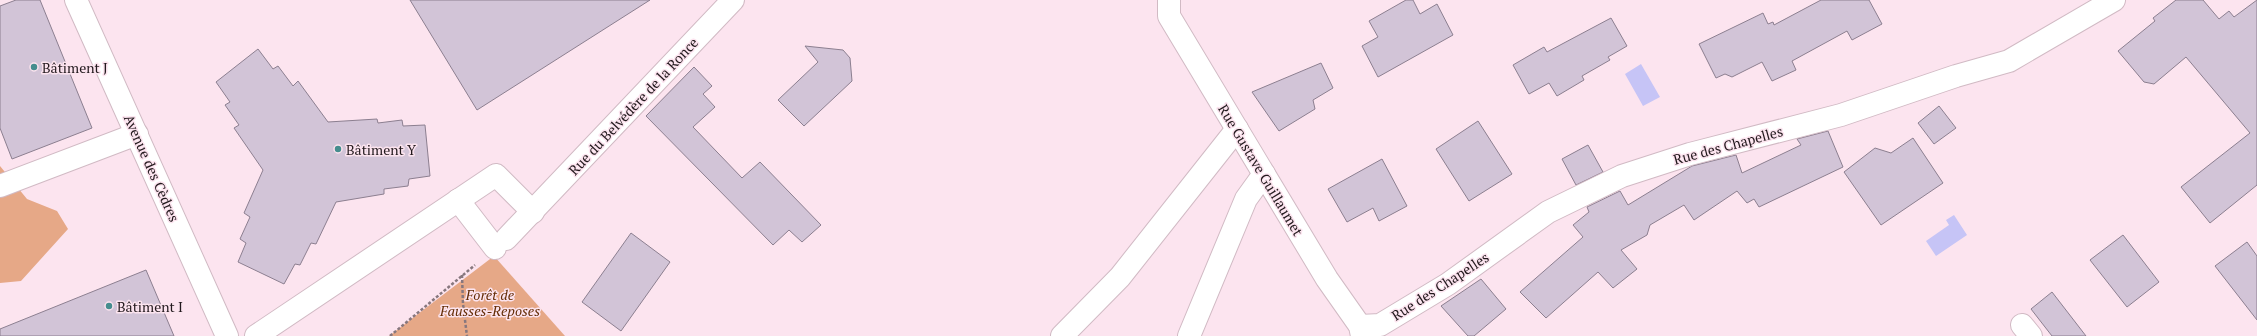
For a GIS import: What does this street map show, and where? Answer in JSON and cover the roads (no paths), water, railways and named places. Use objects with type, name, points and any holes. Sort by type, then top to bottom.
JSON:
[{"type":"street","name":"Avenue des Cèdres","points":[[76,0],[227,336]]},
{"type":"street","name":"Rue du Belvédère de la Ronce","points":[[458,200],[500,243],[533,212],[733,0]]},
{"type":"street","name":"Rue Gustave Guillaumet","points":[[1168,0],[1169,16],[1327,279],[1361,331]]},
{"type":"street","name":"Rue des Chapelles","points":[[1361,331],[1380,325],[1448,284],[1548,212],[1622,176],[1690,154],[1841,115],[1956,76],[2008,61],[2114,0]]},
{"type":"street","points":[[1062,336],[1120,277],[1237,129]]},
{"type":"street","points":[[0,186],[137,134]]},
{"type":"street","points":[[1189,336],[1246,199],[1264,174]]},
{"type":"street","points":[[256,336],[496,175],[533,212]]},
{"type":"water","points":[[1641,64],[1660,97],[1643,106],[1625,74]]},
{"type":"water","points":[[1954,215],[1967,235],[1936,256],[1926,241],[1949,225],[1946,220]]},
{"type":"place","name":"Bâtiment J","points":[[34,67]]},
{"type":"place","name":"Bâtiment Y","points":[[338,149]]},
{"type":"place","name":"Bâtiment I","points":[[109,306]]},
{"type":"park label","name":"Forêt de Fausses-Reposes","points":[[490,302]]}]
